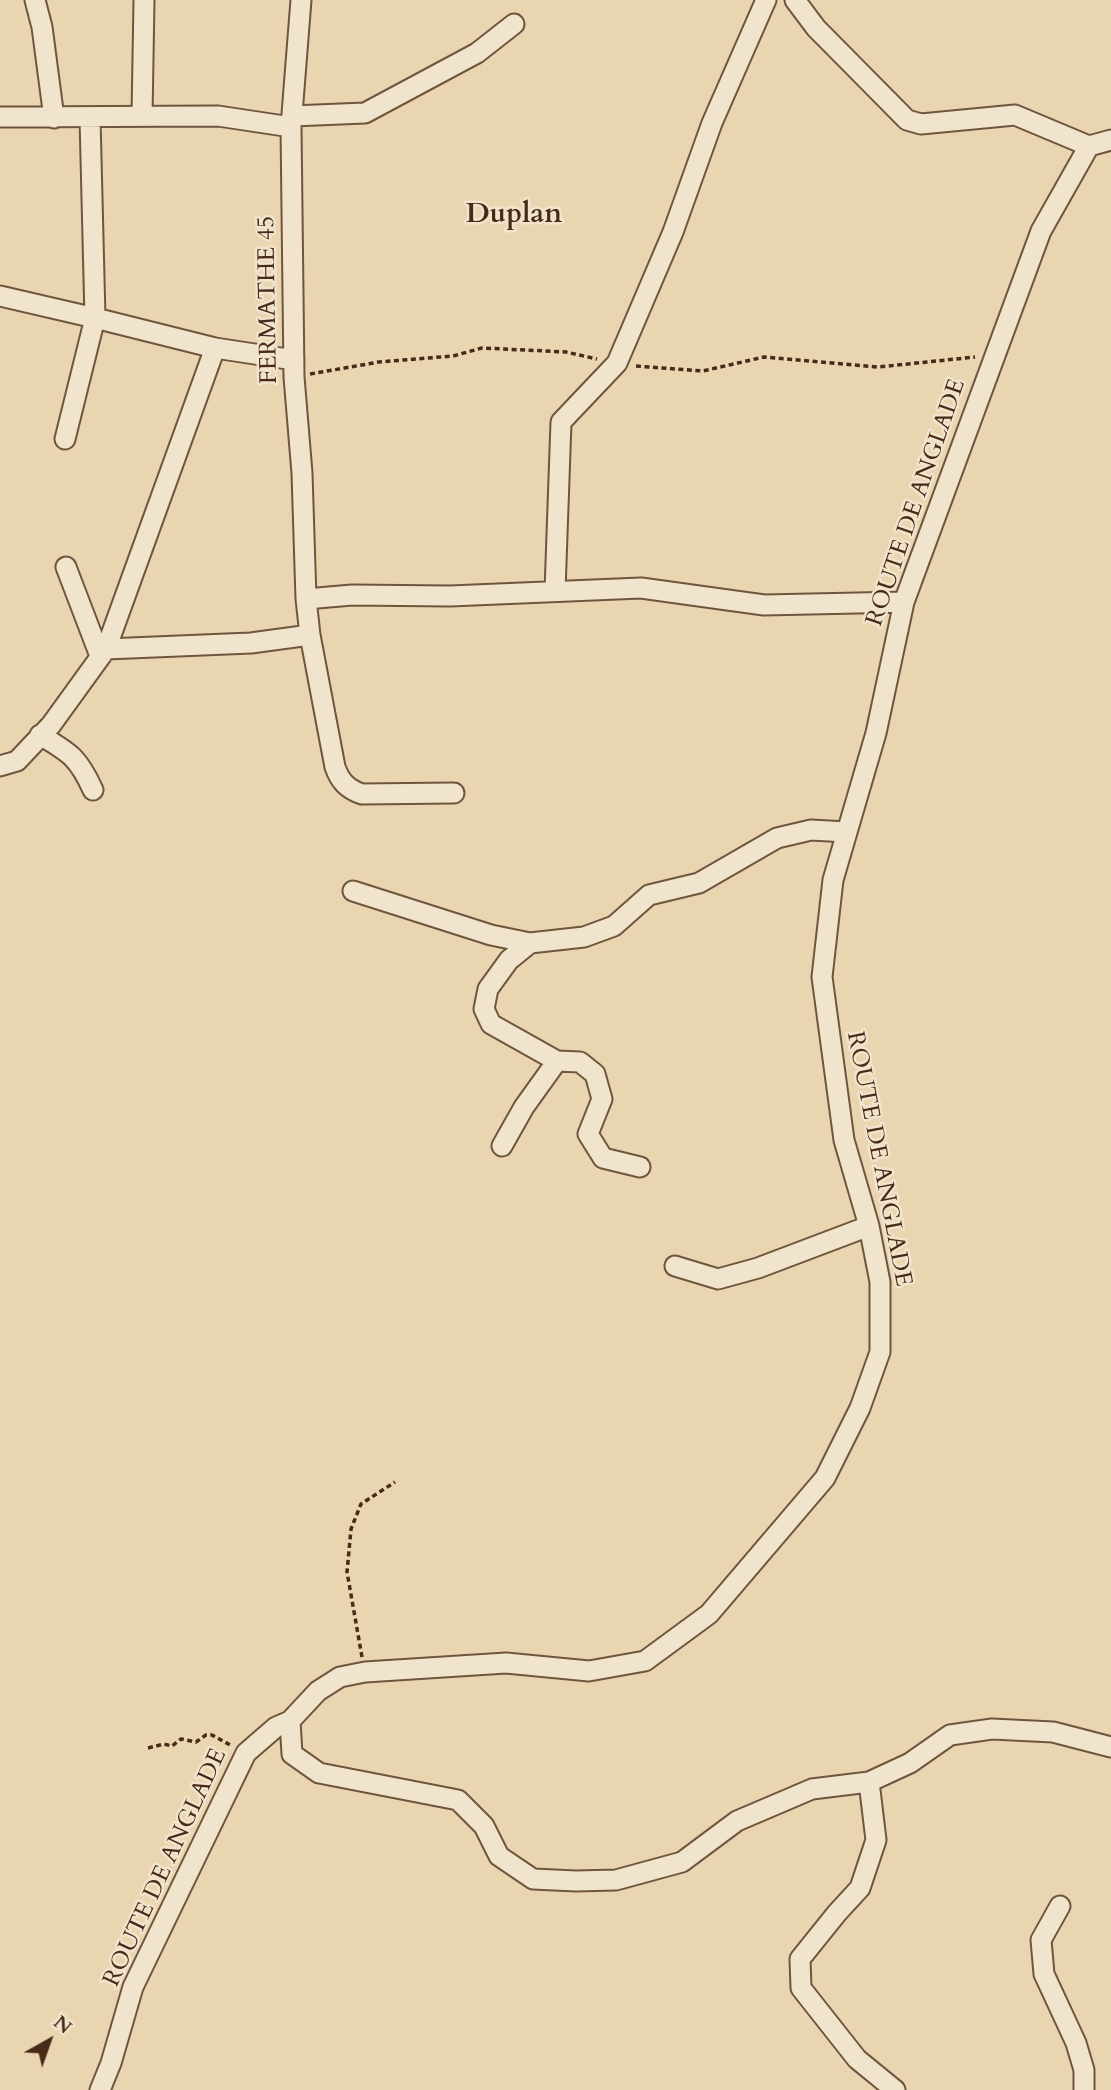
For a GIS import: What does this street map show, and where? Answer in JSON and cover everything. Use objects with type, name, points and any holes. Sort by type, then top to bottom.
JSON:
[{"type":"street","points":[[35,0],[42,27],[54,118]]},
{"type":"street","points":[[142,116],[144,0]]},
{"type":"street","name":"FERMATHE 45","points":[[301,0],[291,121],[294,368],[302,473],[306,599],[310,635],[335,767],[338,777],[353,791],[362,794],[454,793]]},
{"type":"street","points":[[555,591],[561,422],[617,363],[673,232],[712,122],[766,0]]},
{"type":"street","points":[[795,0],[816,28],[907,120],[921,124],[1015,115],[1089,146],[1111,140]]},
{"type":"street","points":[[0,117],[218,116],[291,121],[365,113],[477,53],[514,24]]},
{"type":"street","points":[[65,439],[95,318],[90,118]]},
{"type":"street","name":"ROUTE DE ANGLADE","points":[[100,2090],[111,2063],[133,1987],[246,1753],[276,1727],[290,1721],[318,1691],[340,1677],[365,1672],[506,1663],[589,1671],[645,1661],[709,1614],[825,1478],[860,1408],[880,1352],[880,1282],[869,1226],[844,1140],[822,977],[834,880],[876,733],[904,602],[1041,231],[1089,146]]},
{"type":"street","points":[[0,296],[294,368]]},
{"type":"street","points":[[0,766],[17,761],[40,736],[69,701],[103,652],[215,348]]},
{"type":"street","points":[[66,567],[103,652]]},
{"type":"street","points":[[306,599],[352,595],[450,596],[641,588],[764,605],[904,602]]},
{"type":"street","points":[[103,652],[251,643],[310,635]]},
{"type":"street","points":[[40,736],[71,753],[93,790]]},
{"type":"street","points":[[353,891],[491,935],[530,943],[584,937],[614,926],[649,895],[699,883],[776,838],[811,830],[847,832]]},
{"type":"street","points":[[530,943],[509,960],[488,989],[484,1009],[491,1024],[557,1061],[580,1062],[595,1073],[602,1099],[588,1134],[603,1158],[639,1167]]},
{"type":"street","points":[[502,1146],[524,1107],[557,1061]]},
{"type":"street","points":[[676,1266],[718,1279],[758,1268],[869,1226]]},
{"type":"street","points":[[290,1721],[292,1754],[319,1773],[458,1800],[484,1826],[499,1856],[533,1879],[576,1881],[616,1880],[681,1862],[737,1821],[812,1789],[869,1782],[910,1763],[950,1735],[992,1729],[1052,1731],[1111,1747]]},
{"type":"street","points":[[869,1782],[876,1840],[860,1888],[800,1959],[801,1987],[857,2059],[895,2090]]},
{"type":"street","points":[[1060,1906],[1041,1940],[1044,1974],[1076,2043],[1084,2070],[1084,2090]]},
{"type":"path","points":[[294,368],[453,356],[482,348],[566,352],[617,363],[703,371],[764,357],[878,367],[994,354]]},
{"type":"path","points":[[365,1672],[347,1572],[351,1528],[361,1504],[395,1482]]},
{"type":"path","points":[[148,1748],[164,1744],[172,1746],[181,1739],[196,1742],[206,1735],[212,1735],[246,1753]]},
{"type":"district","name":"Duplan","points":[[514,216]]}]
